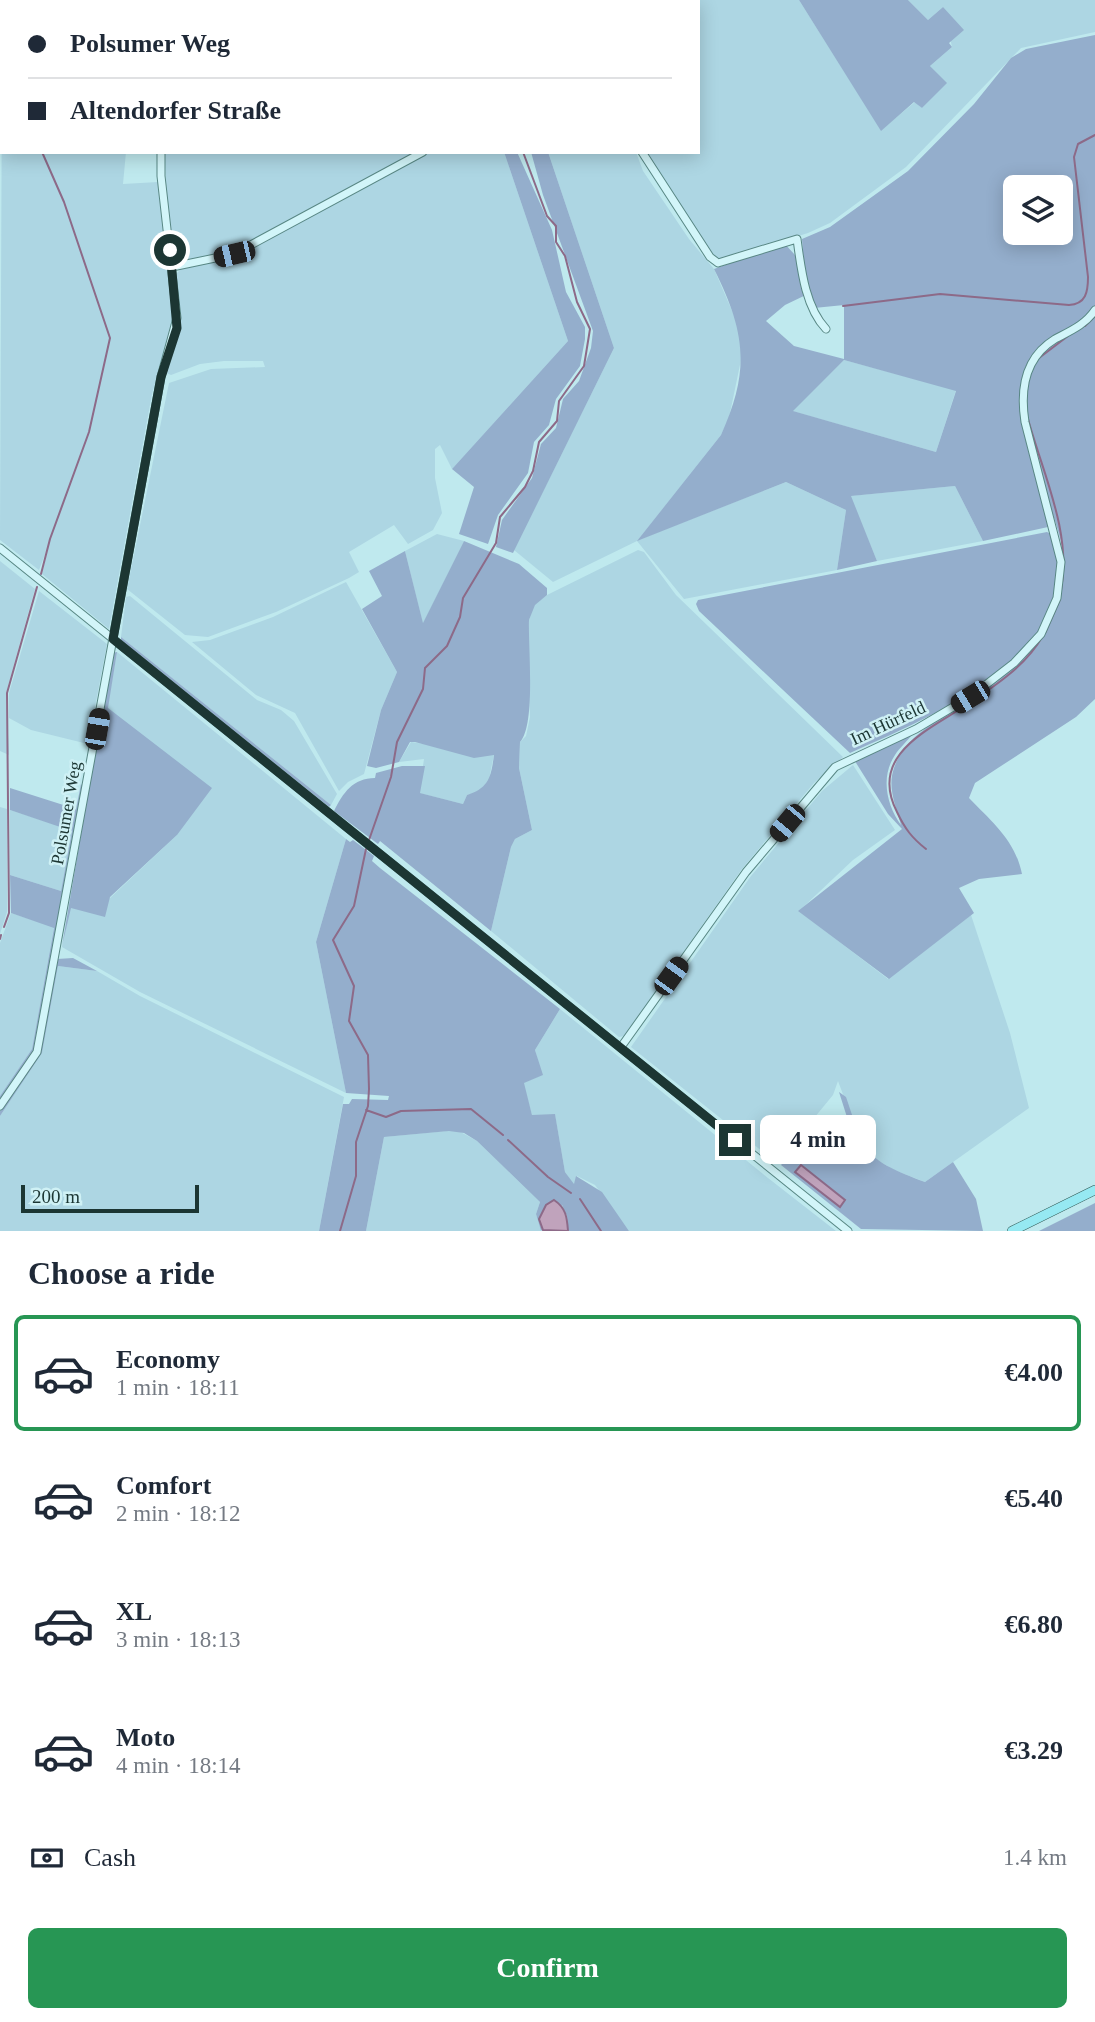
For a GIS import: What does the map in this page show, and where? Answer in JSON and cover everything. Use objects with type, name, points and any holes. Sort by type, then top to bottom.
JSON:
[{"type":"main road","points":[[1013,1231],[1095,1190]]},
{"type":"street","name":"Polsumer Weg","points":[[0,1106],[37,1052],[161,377],[177,328],[161,154]]},
{"type":"street","points":[[172,267],[234,254],[419,154]]},
{"type":"street","points":[[643,154],[710,257],[718,263],[726,263],[797,239],[811,305],[816,318],[826,329]]},
{"type":"street","name":"Im Hürfeld","points":[[621,1047],[746,872],[835,768],[916,729],[970,697],[1014,663],[1041,634],[1057,598],[1061,562],[1025,422],[1021,401],[1024,381],[1041,350],[1084,323],[1095,310]]},
{"type":"street","points":[[0,548],[848,1231]]},
{"type":"shaded area","points":[[700,0],[799,0],[881,130],[915,102],[922,108],[946,83],[930,66],[952,47],[943,7],[928,20],[908,0],[1095,0],[1095,32],[1021,48],[906,167],[830,223],[808,233],[719,261],[712,256],[646,154],[700,154]]},
{"type":"shaded area","points":[[799,0],[908,0],[928,20],[943,7],[964,30],[949,43],[952,47],[930,66],[947,83],[922,108],[914,102],[881,131]]},
{"type":"shaded area","points":[[1095,35],[1095,306],[1083,319],[1039,348],[1027,365],[1021,385],[1020,408],[1024,432],[1051,523],[1048,527],[983,541],[955,486],[851,496],[877,561],[837,570],[846,510],[786,482],[637,541],[721,435],[737,390],[740,370],[738,331],[714,269],[785,244],[804,265],[802,239],[830,227],[908,171],[974,104],[1011,58],[1026,49]],"holes":[[[810,293],[814,308],[844,305],[844,359],[794,346],[766,321],[785,305]],[[844,360],[956,391],[936,452],[793,411]]]},
{"type":"shaded area","points":[[2,154],[126,154],[123,184],[158,182],[173,320],[152,394],[109,629],[42,574],[49,544],[39,570],[0,540]]},
{"type":"shaded area","points":[[165,154],[415,154],[238,251],[178,262],[174,260],[166,191]]},
{"type":"shaded area","points":[[423,154],[505,154],[568,341],[452,469],[440,445],[435,449],[435,478],[442,513],[433,530],[408,544],[394,525],[349,552],[359,572],[349,578],[276,612],[208,637],[185,635],[127,589],[169,383],[211,369],[265,367],[263,361],[224,361],[200,364],[171,375],[166,373],[181,324],[176,274],[181,269],[233,256]]},
{"type":"shaded area","points":[[505,154],[518,154],[552,230],[566,292],[585,327],[585,339],[580,366],[556,399],[549,425],[534,442],[528,473],[498,515],[488,544],[459,534],[474,487],[452,469],[568,341]]},
{"type":"shaded area","points":[[532,154],[549,154],[614,348],[513,553],[496,547],[502,520],[532,478],[541,444],[556,428],[563,399],[579,381],[591,348],[593,331],[543,195]]},
{"type":"shaded area","points":[[549,154],[637,154],[643,171],[689,239],[714,269],[739,327],[742,355],[729,418],[721,435],[638,540],[786,482],[846,510],[837,570],[684,599],[637,541],[553,582],[514,550],[614,348]]},
{"type":"shaded area","points":[[1095,313],[1095,699],[1076,717],[975,783],[969,798],[1008,841],[1022,874],[979,879],[959,888],[974,913],[889,979],[798,911],[902,829],[888,814],[853,758],[913,733],[895,755],[888,773],[889,800],[901,825],[891,783],[894,768],[903,751],[922,731],[1012,667],[1045,629],[1056,606],[1062,580],[1063,550],[1028,427],[1028,379],[1041,352]]},
{"type":"shaded area","points":[[844,360],[956,390],[936,452],[792,411]]},
{"type":"shaded area","points":[[955,486],[983,541],[877,561],[850,496]]},
{"type":"shaded area","points":[[1047,532],[1055,536],[1059,577],[1049,614],[1027,646],[996,674],[960,699],[922,720],[850,753],[699,611],[696,604],[698,600]]},
{"type":"shaded area","points":[[437,534],[464,541],[423,624],[405,551]]},
{"type":"shaded area","points":[[464,541],[519,564],[547,588],[547,595],[535,605],[529,620],[530,703],[525,733],[520,742],[519,768],[532,830],[515,839],[511,847],[491,931],[380,841],[378,844],[334,811],[341,798],[355,784],[375,778],[376,773],[402,766],[425,766],[420,793],[463,804],[467,795],[480,789],[488,781],[494,755],[474,758],[415,742],[410,742],[399,762],[376,768],[367,766],[381,710],[397,672],[362,609],[382,596],[369,571],[405,551],[423,623]]},
{"type":"shaded area","points":[[638,550],[644,552],[676,595],[843,757],[814,783],[742,869],[624,1036],[619,1037],[491,931],[511,847],[515,839],[532,830],[519,768],[520,742],[526,736],[530,717],[529,620],[534,605],[547,595]]},
{"type":"shaded area","points":[[0,561],[35,589],[6,693],[9,755],[0,751]]},
{"type":"shaded area","points":[[346,582],[397,672],[381,710],[364,774],[348,782],[339,791],[295,713],[256,695],[192,642],[210,640],[273,617]]},
{"type":"shaded area","points":[[39,591],[107,644],[88,744],[31,730],[9,718],[9,693]]},
{"type":"shaded area","points":[[130,596],[257,700],[281,710],[294,721],[337,794],[331,805],[121,637],[126,597]]},
{"type":"shaded area","points":[[121,637],[331,805],[329,807],[121,641]]},
{"type":"shaded area","points":[[117,652],[346,839],[316,942],[346,1093],[140,992],[62,947],[70,908],[110,898],[177,835],[107,708]]},
{"type":"shaded area","points":[[117,652],[108,708],[212,788],[177,835],[110,897],[105,917],[71,908],[62,946],[112,653]]},
{"type":"shaded area","points":[[411,742],[494,754],[488,785],[482,791],[467,795],[463,804],[419,793],[424,759],[399,762]]},
{"type":"shaded area","points":[[853,765],[895,830],[853,860],[799,911],[888,979],[971,915],[1010,1033],[1029,1108],[925,1182],[894,1170],[872,1157],[862,1145],[838,1081],[833,1095],[777,1163],[631,1047],[751,876],[822,791]]},
{"type":"shaded area","points":[[81,784],[84,788],[34,1051],[0,1102],[0,1096],[32,1049],[54,928],[11,913],[10,875],[61,891],[72,831],[10,810],[10,788],[76,809]]},
{"type":"shaded area","points":[[0,807],[7,809],[7,912],[0,934]]},
{"type":"shaded area","points":[[10,810],[72,830],[61,891],[10,875]]},
{"type":"shaded area","points":[[346,839],[350,842],[353,840],[374,856],[372,861],[380,868],[560,1009],[535,1050],[543,1075],[524,1083],[532,1115],[555,1114],[565,1172],[574,1184],[576,1176],[602,1192],[629,1231],[568,1231],[567,1216],[562,1205],[541,1231],[536,1214],[540,1202],[477,1141],[464,1133],[449,1131],[384,1137],[366,1231],[319,1231],[343,1104],[349,1104],[352,1099],[388,1100],[389,1096],[346,1093],[316,942]]},
{"type":"shaded area","points":[[11,913],[54,927],[32,1049],[0,1096],[0,943]]},
{"type":"shaded area","points":[[73,958],[97,971],[58,966],[42,1053],[0,1116],[0,1111],[37,1056],[57,959]]},
{"type":"shaded area","points":[[58,966],[97,971],[140,996],[344,1097],[319,1231],[0,1231],[0,1116],[42,1053]]},
{"type":"shaded area","points":[[560,1009],[836,1231],[629,1231],[595,1185],[577,1176],[574,1185],[565,1172],[555,1115],[532,1115],[523,1083],[542,1075],[535,1050]]},
{"type":"shaded area","points":[[839,1092],[846,1097],[864,1144],[879,1161],[925,1182],[953,1162],[976,1199],[983,1231],[861,1229],[781,1165],[804,1138],[846,1161],[852,1152],[859,1155]]},
{"type":"shaded area","points":[[457,1130],[477,1141],[540,1202],[536,1214],[541,1231],[366,1231],[384,1137]]},
{"type":"shaded area","points":[[801,1165],[845,1200],[840,1207],[795,1172]]},
{"type":"shaded area","points":[[554,1200],[565,1213],[568,1231],[543,1230],[539,1219],[546,1205]]},
{"type":"shaded area","points":[[1095,1203],[1095,1231],[1039,1231]]},
{"type":"waterway","points":[[843,306],[940,294],[1069,305],[1082,300],[1088,277],[1074,157],[1078,144],[1095,135]]},
{"type":"waterway","points":[[41,574],[50,539],[89,432],[110,338],[64,202],[43,154]]},
{"type":"waterway","points":[[369,840],[391,777],[397,742],[423,689],[425,668],[447,646],[460,617],[463,598],[496,543],[500,517],[525,487],[533,471],[539,442],[557,421],[559,401],[584,366],[590,329],[577,302],[565,256],[556,242],[556,226],[547,216],[524,154]]},
{"type":"waterway","points":[[1085,326],[1095,316]]},
{"type":"waterway","points":[[1039,358],[1068,336]]},
{"type":"waterway","points":[[1028,419],[1059,525],[1063,547],[1061,590]]},
{"type":"waterway","points":[[4,927],[9,913],[7,693],[37,587]]},
{"type":"waterway","points":[[1045,633],[1060,599]]},
{"type":"waterway","points":[[926,849],[909,833],[897,812],[890,793],[890,777],[894,763],[915,739],[1015,669],[1042,637]]},
{"type":"waterway","points":[[340,1231],[356,1176],[356,1142],[368,1106],[369,1089],[368,1055],[349,1021],[354,986],[333,940],[354,906],[366,849]]},
{"type":"waterway","points":[[0,939],[1,935]]},
{"type":"waterway","points":[[366,1110],[386,1117],[401,1111],[471,1109],[503,1135]]},
{"type":"waterway","points":[[508,1140],[548,1177],[571,1193]]},
{"type":"waterway","points":[[580,1199],[601,1231]]},
{"type":"route","points":[[170,250],[177,328],[161,377],[113,639],[735,1140]]}]
